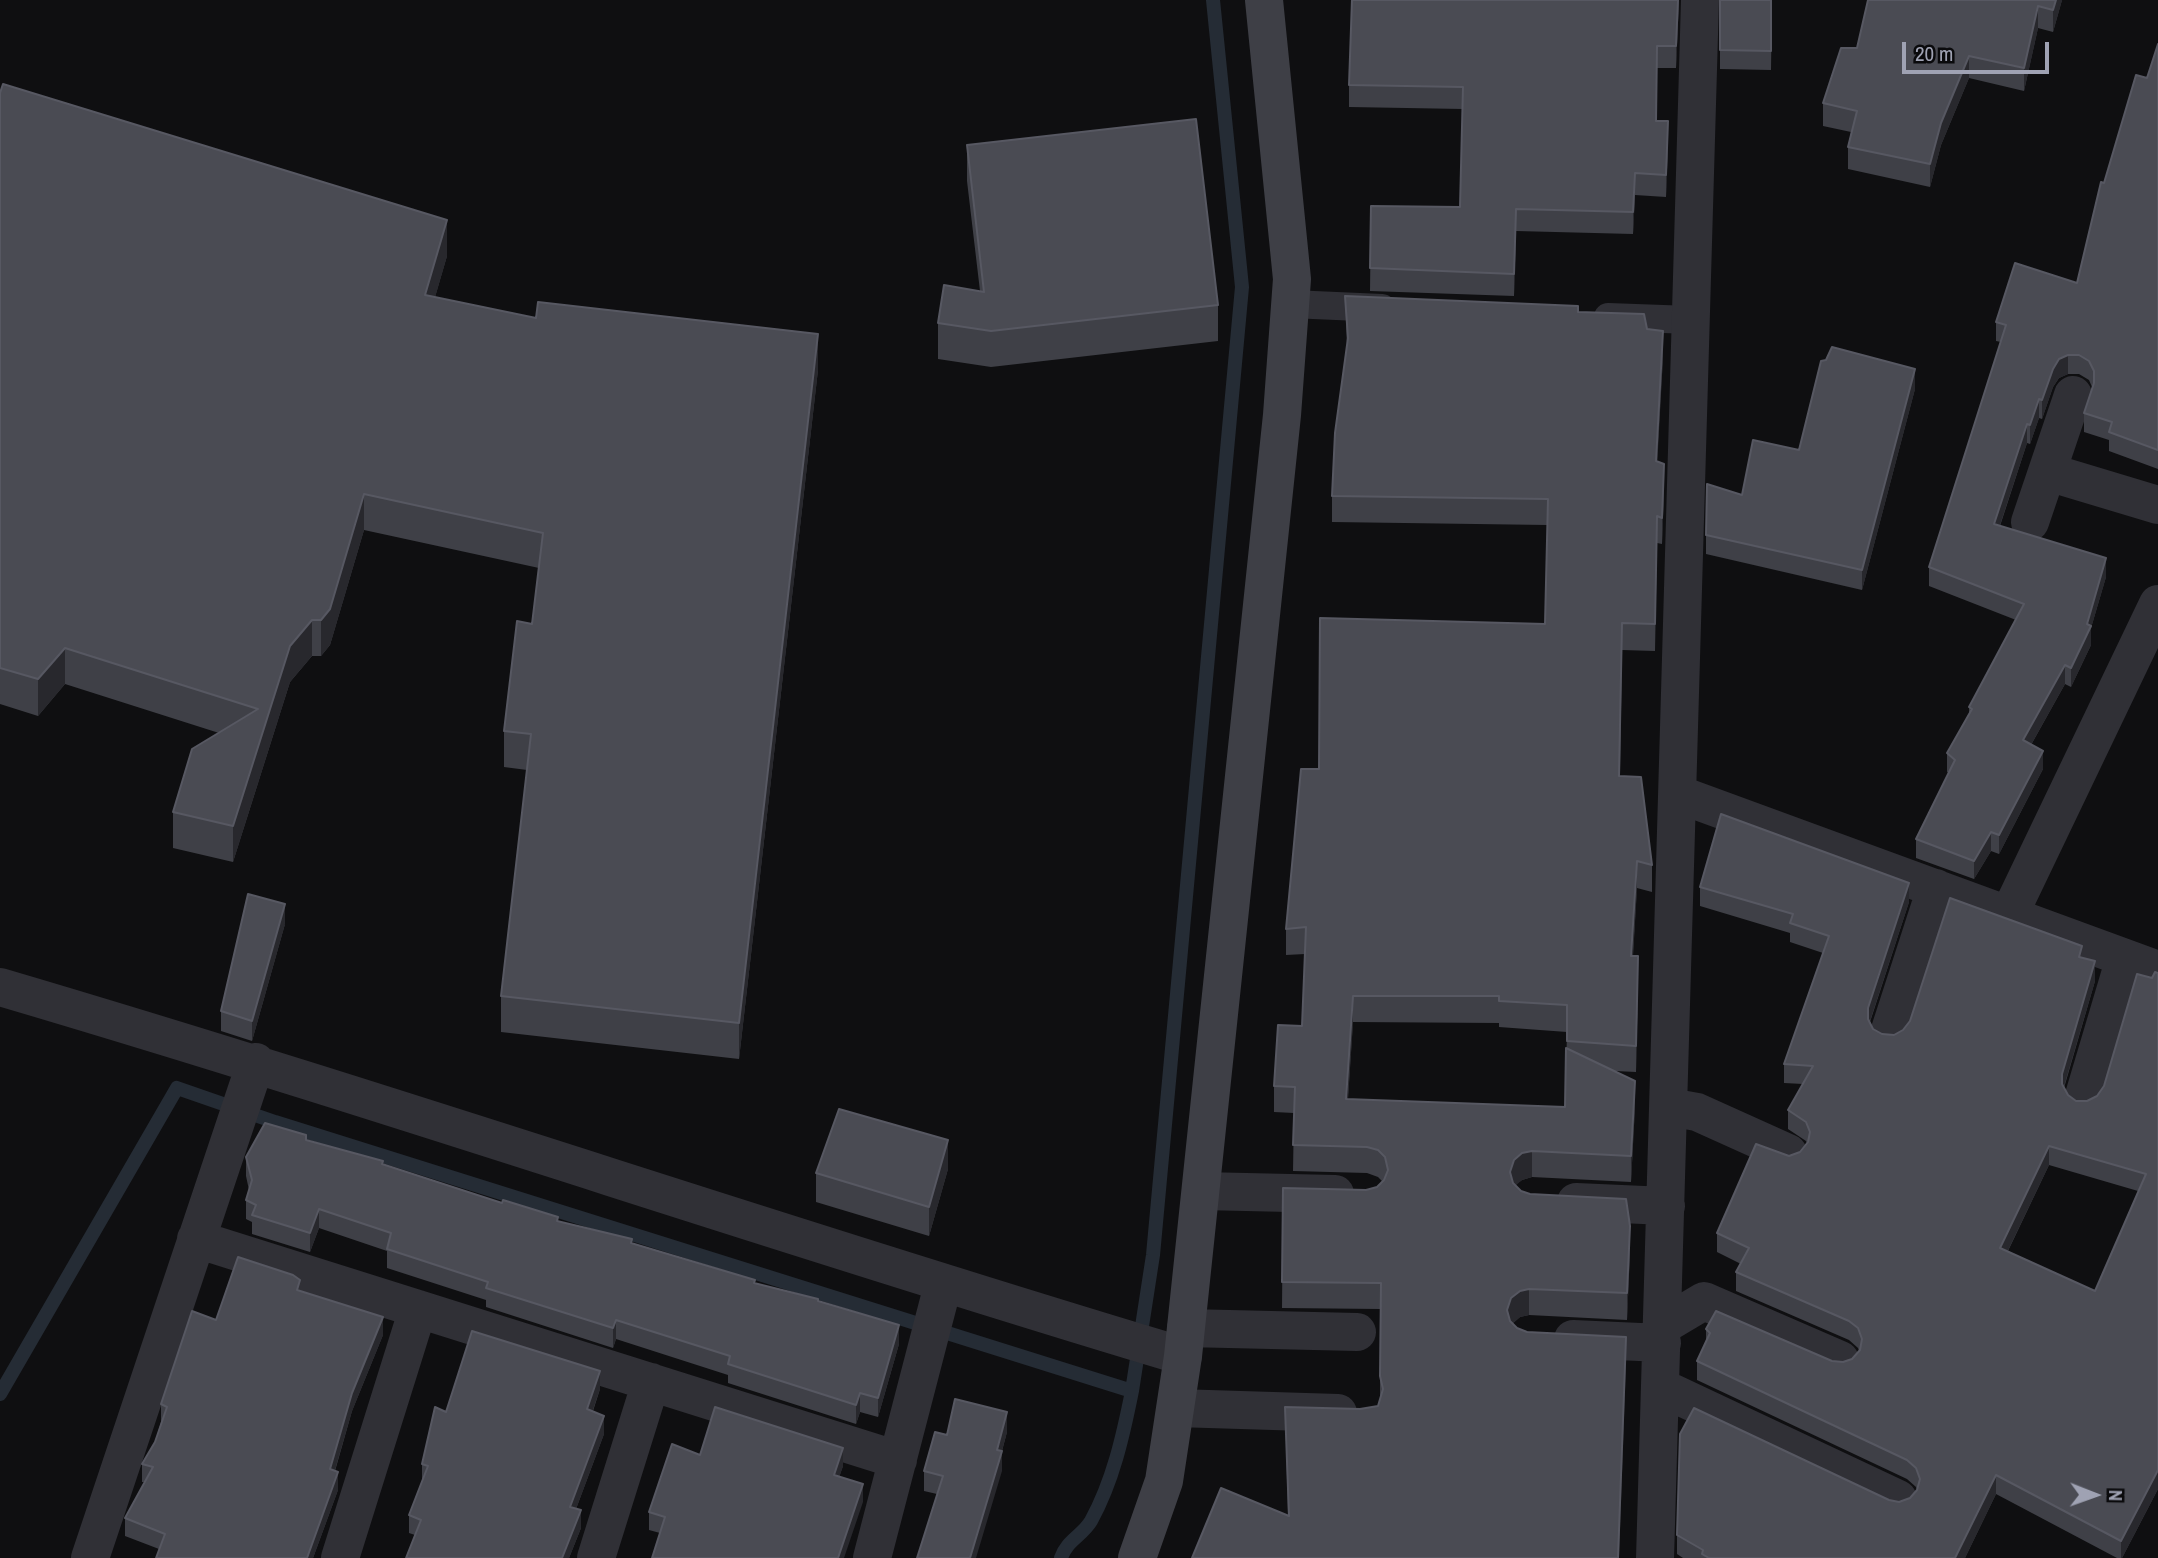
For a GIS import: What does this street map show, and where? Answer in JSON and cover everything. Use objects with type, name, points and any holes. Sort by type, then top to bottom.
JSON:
[{"type":"street","points":[[1137,1558],[1164,1481],[1185,1342],[1282,415],[1292,279],[1264,0]]},
{"type":"street","points":[[1655,1558],[1700,0]]},
{"type":"street","points":[[2030,522],[2073,395]]},
{"type":"street","points":[[2048,472],[2158,505]]},
{"type":"street","points":[[2009,915],[2158,604]]},
{"type":"street","points":[[1678,794],[2141,964],[2083,1099]]},
{"type":"street","points":[[1889,1033],[1936,888]]},
{"type":"street","points":[[0,987],[256,1062],[935,1315],[1185,1342],[1357,1332]]},
{"type":"street","points":[[90,1558],[256,1062]]},
{"type":"street","points":[[1669,1107],[1697,1112],[1788,1153]]},
{"type":"street","points":[[1201,1191],[1366,1195]]},
{"type":"street","points":[[1545,1200],[1666,1206]]},
{"type":"street","points":[[196,1239],[898,1460]]},
{"type":"street","points":[[1543,1338],[1662,1335],[1704,1301],[1840,1360]]},
{"type":"street","points":[[340,1558],[418,1309]]},
{"type":"street","points":[[872,1558],[935,1315]]},
{"type":"street","points":[[596,1558],[651,1382]]},
{"type":"street","points":[[1660,1387],[1898,1499]]},
{"type":"street","points":[[1176,1408],[1361,1414]]},
{"type":"lane","points":[[1291,304],[1415,309]]},
{"type":"lane","points":[[1581,316],[1691,320]]},
{"type":"building","points":[[1352,0],[1678,0],[1676,46],[1657,46],[1656,121],[1668,121],[1666,175],[1635,173],[1633,212],[1516,209],[1514,274],[1370,268],[1371,206],[1460,207],[1463,87],[1349,85]]},
{"type":"building","points":[[1720,0],[1771,0],[1771,51],[1720,50]]},
{"type":"building","points":[[1868,0],[2056,0],[2053,10],[2038,6],[2024,68],[1969,56],[1941,123],[1930,164],[1848,147],[1857,111],[1823,103],[1841,48],[1857,48]]},
{"type":"building","points":[[2158,44],[2158,450],[2109,432],[2112,422],[2084,413],[2094,383],[2094,371],[2089,361],[2079,355],[2068,355],[2059,359],[2042,400],[2039,399],[2030,425],[2027,424],[1994,524],[2106,558],[2087,624],[2091,626],[2071,668],[2065,665],[2023,740],[2043,751],[1999,835],[1991,832],[1974,861],[1916,839],[1955,760],[1947,753],[2024,604],[1929,567],[2006,325],[1996,322],[2015,263],[2077,283],[2101,182],[2104,183],[2136,75],[2147,78]]},
{"type":"building","points":[[3,84],[447,220],[425,295],[536,318],[538,302],[818,334],[739,1023],[501,996],[531,734],[504,731],[517,621],[532,624],[543,533],[364,494],[330,609],[321,620],[312,620],[290,646],[233,826],[173,812],[192,749],[258,709],[65,648],[38,679],[0,668],[0,93]]},
{"type":"building","points":[[1196,119],[1218,305],[991,331],[938,323],[944,285],[984,292],[967,145]]},
{"type":"building","points":[[1345,296],[1578,306],[1578,312],[1644,314],[1647,329],[1663,331],[1656,461],[1664,464],[1662,518],[1657,516],[1655,624],[1622,623],[1619,776],[1641,777],[1652,865],[1637,861],[1631,956],[1638,956],[1636,1046],[1567,1041],[1567,1005],[1499,1001],[1499,996],[1353,996],[1346,1099],[1565,1107],[1566,1048],[1635,1081],[1631,1156],[1532,1151],[1522,1153],[1514,1160],[1510,1172],[1513,1183],[1521,1191],[1530,1194],[1626,1199],[1630,1226],[1627,1293],[1529,1289],[1520,1291],[1511,1298],[1507,1310],[1510,1321],[1527,1332],[1626,1337],[1618,1558],[1192,1558],[1221,1488],[1289,1516],[1285,1407],[1360,1409],[1378,1406],[1383,1389],[1380,1376],[1381,1283],[1282,1282],[1283,1188],[1366,1190],[1377,1187],[1388,1170],[1385,1157],[1378,1150],[1367,1147],[1293,1145],[1295,1087],[1274,1086],[1278,1025],[1302,1026],[1306,927],[1286,929],[1301,769],[1319,769],[1320,618],[1545,624],[1548,499],[1332,496],[1335,433],[1348,338]]},
{"type":"building","points":[[1832,347],[1915,369],[1862,570],[1706,535],[1707,484],[1742,495],[1753,440],[1799,450],[1821,361],[1826,360]]},
{"type":"building","points":[[1721,814],[1909,883],[1868,1008],[1868,1019],[1873,1029],[1882,1034],[1894,1035],[1903,1030],[1910,1021],[1950,898],[2082,946],[2079,957],[2095,961],[2062,1074],[2062,1084],[2068,1095],[2076,1101],[2087,1101],[2097,1096],[2104,1086],[2137,974],[2152,978],[2155,972],[2158,973],[2158,1470],[2121,1541],[1996,1475],[1955,1558],[1709,1558],[1702,1554],[1703,1550],[1677,1535],[1680,1434],[1694,1408],[1889,1500],[1899,1502],[1910,1498],[1917,1490],[1920,1479],[1916,1468],[1907,1460],[1697,1361],[1710,1333],[1706,1329],[1716,1311],[1832,1361],[1852,1359],[1860,1350],[1862,1339],[1858,1328],[1849,1321],[1736,1272],[1749,1248],[1717,1233],[1756,1144],[1789,1156],[1800,1152],[1808,1142],[1810,1132],[1806,1122],[1788,1110],[1813,1066],[1784,1064],[1829,936],[1790,923],[1793,914],[1700,887]],"holes":[[[2049,1146],[2146,1174],[2095,1291],[2000,1248]]]},
{"type":"building","points":[[248,894],[285,904],[252,1021],[221,1011]]},
{"type":"building","points":[[839,1109],[948,1140],[929,1207],[816,1173]]},
{"type":"building","points":[[265,1123],[306,1135],[306,1140],[383,1161],[382,1164],[502,1203],[503,1200],[558,1217],[557,1221],[632,1239],[631,1243],[755,1280],[754,1283],[818,1299],[899,1325],[878,1398],[860,1393],[856,1405],[728,1364],[730,1356],[616,1320],[613,1328],[486,1288],[488,1282],[387,1249],[391,1233],[319,1209],[310,1233],[252,1215],[256,1205],[246,1200],[252,1180],[246,1157]]},
{"type":"building","points":[[238,1257],[293,1275],[300,1280],[297,1290],[383,1317],[352,1393],[330,1469],[338,1472],[307,1558],[156,1558],[165,1534],[125,1518],[153,1467],[142,1464],[155,1442],[167,1407],[161,1404],[192,1311],[216,1320]]},
{"type":"building","points":[[472,1331],[600,1371],[587,1409],[604,1416],[570,1507],[581,1510],[562,1558],[406,1558],[421,1520],[409,1515],[428,1466],[422,1464],[435,1407],[446,1412]]},
{"type":"building","points":[[955,1399],[1007,1412],[997,1450],[1002,1451],[970,1558],[917,1558],[943,1476],[924,1471],[935,1432],[947,1435]]},
{"type":"building","points":[[715,1407],[843,1448],[834,1475],[863,1484],[838,1558],[652,1558],[665,1517],[649,1512],[672,1444],[700,1455]]},
{"type":"waterway","points":[[0,1394],[177,1088],[275,1122],[1132,1391],[1153,1255],[1242,287],[1213,0]]},
{"type":"waterway","points":[[1061,1558],[1067,1547],[1091,1521],[1099,1506],[1121,1441],[1132,1391]]}]
